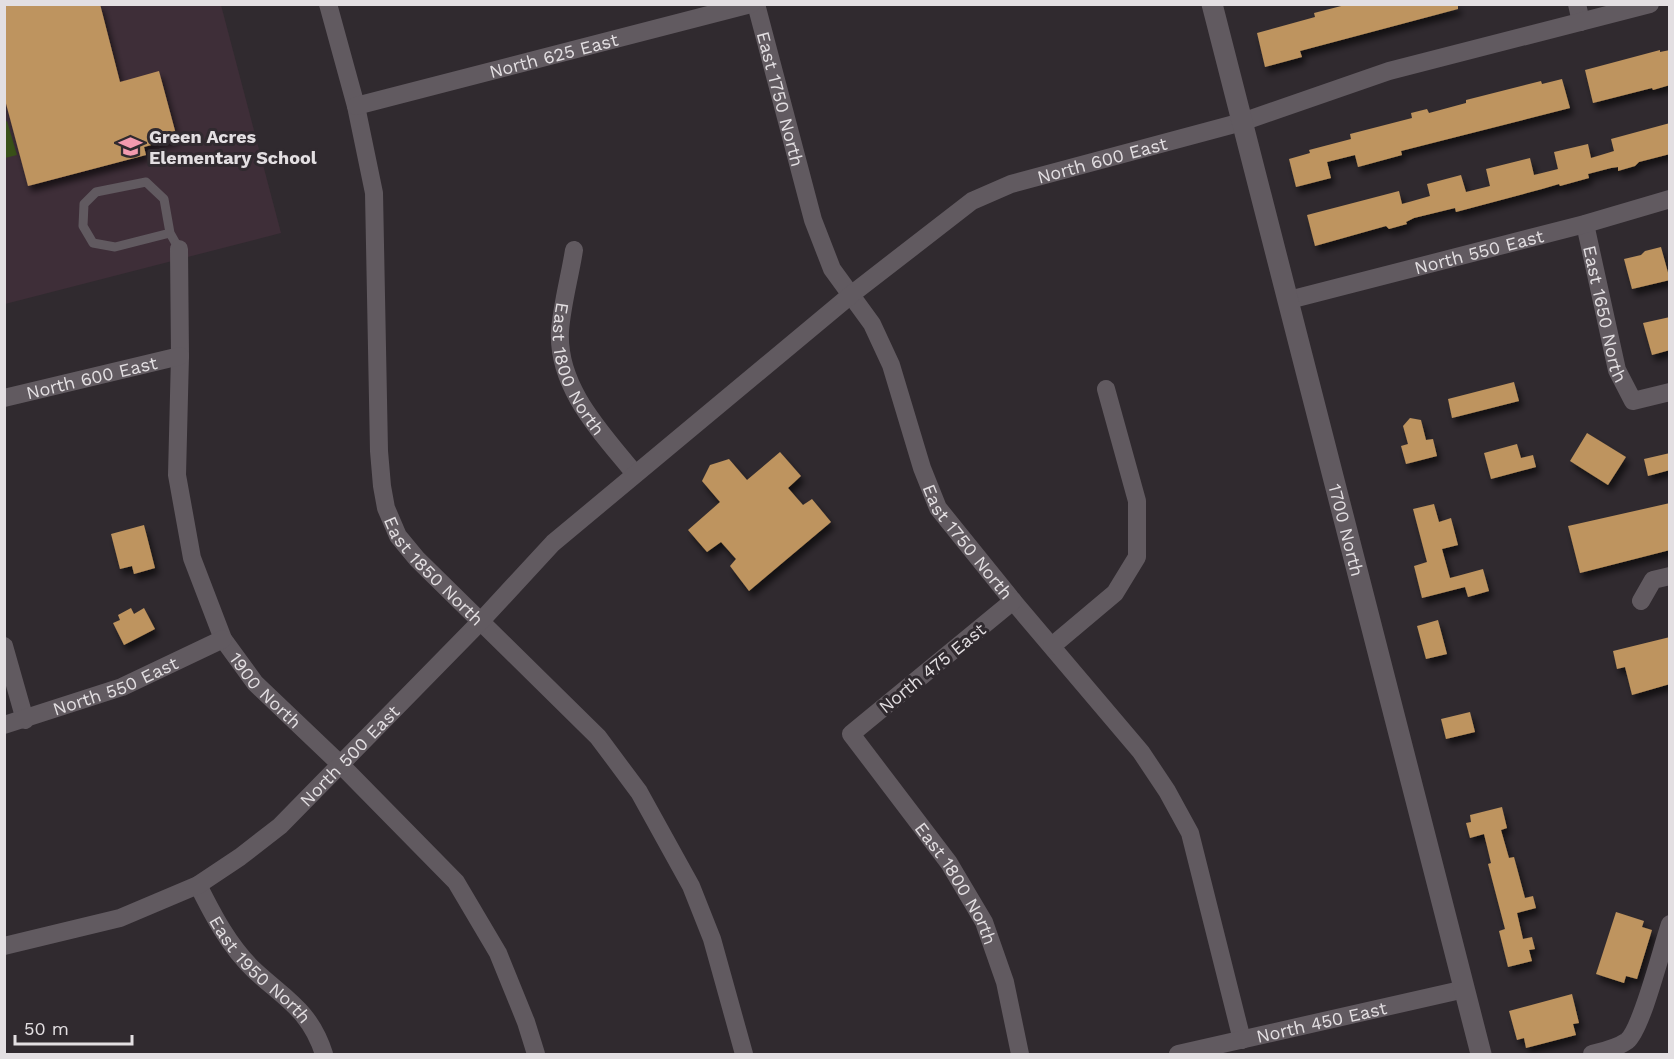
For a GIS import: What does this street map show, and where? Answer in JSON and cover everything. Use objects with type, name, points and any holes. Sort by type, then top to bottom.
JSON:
[{"type":"street","name":"East 1850 North","points":[[328,4],[356,106],[374,193],[379,451],[386,508],[398,536],[417,559],[598,737],[639,792],[691,886],[712,939],[744,1054]]},
{"type":"street","name":"North 625 East","points":[[356,106],[751,4]]},
{"type":"street","name":"East 1750 North","points":[[756,4],[813,220],[832,268],[872,324],[891,365],[921,468],[939,508],[1013,602],[1141,752],[1167,791],[1190,833],[1242,1040]]},
{"type":"street","name":"1700 North","points":[[1212,4],[1481,1054]]},
{"type":"street","name":"North 600 East","points":[[635,474],[852,294],[972,201],[1011,184],[1242,122],[1389,71],[1579,13],[1650,4]]},
{"type":"street","name":"North 550 East","points":[[1289,300],[1585,224],[1670,199]]},
{"type":"street","name":"East 1650 North","points":[[1585,224],[1617,370],[1633,401],[1670,392]]},
{"type":"street","name":"1900 North","points":[[179,249],[180,356],[177,475],[192,558],[224,639],[255,683],[340,764],[456,882],[498,953],[526,1022],[536,1054]]},
{"type":"street","name":"East 1800 North","points":[[574,250],[560,332],[564,367],[582,408],[635,474]]},
{"type":"street","name":"North 600 East","points":[[4,398],[180,356]]},
{"type":"street","points":[[1052,646],[1115,593],[1137,557],[1137,501],[1107,389]]},
{"type":"street","name":"North 500 East","points":[[4,946],[120,918],[198,885],[240,857],[280,826],[480,622],[553,543],[635,474]]},
{"type":"street","points":[[1641,601],[1653,580],[1670,576]]},
{"type":"street","name":"North 475 East","points":[[851,734],[1013,602]]},
{"type":"street","name":"North 550 East","points":[[4,724],[25,720],[122,687],[224,639]]},
{"type":"street","points":[[4,646],[25,720]]},
{"type":"street","name":"East 1800 North","points":[[851,734],[949,863],[984,922],[1005,982],[1020,1054]]},
{"type":"street","name":"East 1950 North","points":[[198,885],[213,916],[231,943],[254,969],[290,999],[308,1019],[324,1054]]},
{"type":"street","points":[[1593,1054],[1609,1050],[1628,1040],[1639,1021],[1670,924]]},
{"type":"street","name":"North 450 East","points":[[1178,1054],[1464,989]]},
{"type":"lane","points":[[170,233],[115,248],[93,243],[83,226],[84,204],[96,192],[146,182],[164,200],[170,233],[179,249]]},
{"type":"shaded area","name":"Green Acres Elementary School","points":[[5,5],[221,5],[281,233],[5,304]]},
{"type":"green space","points":[[7,121],[17,155],[5,158],[5,122]]},
{"type":"building","name":"Green Acres Elementary School","points":[[4,4],[100,4],[120,82],[159,71],[177,138],[144,147],[146,155],[28,186],[4,96]]},
{"type":"building","points":[[1349,4],[1458,4],[1458,9],[1300,51],[1302,57],[1265,67],[1257,33],[1315,17],[1314,13]]},
{"type":"building","points":[[1660,50],[1660,52],[1670,50],[1670,85],[1593,103],[1585,70]]},
{"type":"building","points":[[1562,79],[1570,108],[1401,151],[1402,155],[1358,167],[1355,155],[1327,162],[1331,178],[1296,187],[1289,159],[1310,153],[1309,150],[1351,139],[1350,134],[1412,118],[1411,113],[1427,109],[1429,113],[1466,103],[1466,100],[1541,81],[1542,84]]},
{"type":"building","points":[[1670,123],[1670,154],[1639,162],[1635,166],[1618,171],[1618,167],[1611,168],[1588,174],[1589,178],[1560,186],[1559,184],[1456,212],[1455,208],[1414,218],[1406,222],[1407,224],[1389,229],[1386,226],[1315,246],[1307,215],[1399,191],[1402,204],[1430,196],[1427,184],[1461,175],[1466,192],[1490,186],[1486,169],[1530,158],[1534,175],[1558,169],[1554,152],[1588,144],[1591,158],[1614,151],[1611,139]]},
{"type":"building","points":[[1661,247],[1670,280],[1632,289],[1624,259]]},
{"type":"building","points":[[1670,317],[1670,350],[1652,355],[1643,323]]},
{"type":"building","points":[[1514,382],[1519,401],[1452,418],[1448,399]]},
{"type":"building","points":[[1410,418],[1421,420],[1426,440],[1433,439],[1437,456],[1406,464],[1401,446],[1408,444],[1403,426]]},
{"type":"building","points":[[1587,433],[1626,457],[1608,485],[1570,461]]},
{"type":"building","points":[[1517,444],[1521,458],[1533,455],[1536,467],[1491,479],[1484,453]]},
{"type":"building","points":[[780,452],[801,476],[788,488],[803,505],[812,499],[831,522],[749,591],[730,566],[736,559],[721,542],[707,552],[688,530],[720,502],[702,481],[710,465],[729,459],[747,480]]},
{"type":"building","points":[[1670,453],[1670,470],[1648,476],[1644,459]]},
{"type":"building","points":[[1670,503],[1670,550],[1580,573],[1568,526]]},
{"type":"building","points":[[1434,504],[1439,522],[1451,518],[1458,545],[1442,549],[1450,578],[1483,569],[1489,591],[1468,597],[1465,587],[1422,598],[1414,566],[1427,562],[1413,509]]},
{"type":"building","points":[[144,525],[155,568],[134,574],[132,566],[120,569],[111,534]]},
{"type":"building","points":[[131,608],[134,614],[144,608],[155,629],[124,645],[113,623],[120,620],[118,615]]},
{"type":"building","points":[[1438,620],[1447,654],[1426,659],[1417,626]]},
{"type":"building","points":[[1670,637],[1670,684],[1632,695],[1625,667],[1617,669],[1613,651]]},
{"type":"building","points":[[1470,712],[1475,732],[1446,739],[1441,719]]},
{"type":"building","points":[[1502,807],[1507,828],[1501,830],[1509,858],[1514,857],[1525,898],[1533,896],[1536,908],[1517,913],[1523,939],[1532,937],[1535,949],[1529,950],[1532,961],[1508,967],[1499,931],[1505,929],[1488,864],[1491,863],[1484,834],[1470,838],[1466,823],[1471,822],[1470,815]]},
{"type":"building","points":[[1616,912],[1644,921],[1642,927],[1652,930],[1637,979],[1626,976],[1624,983],[1596,974]]},
{"type":"building","points":[[1572,994],[1579,1023],[1573,1024],[1576,1035],[1526,1048],[1524,1038],[1517,1040],[1509,1011]]},
{"type":"place","name":"Green Acres Elementary School","points":[[131,146]]}]
